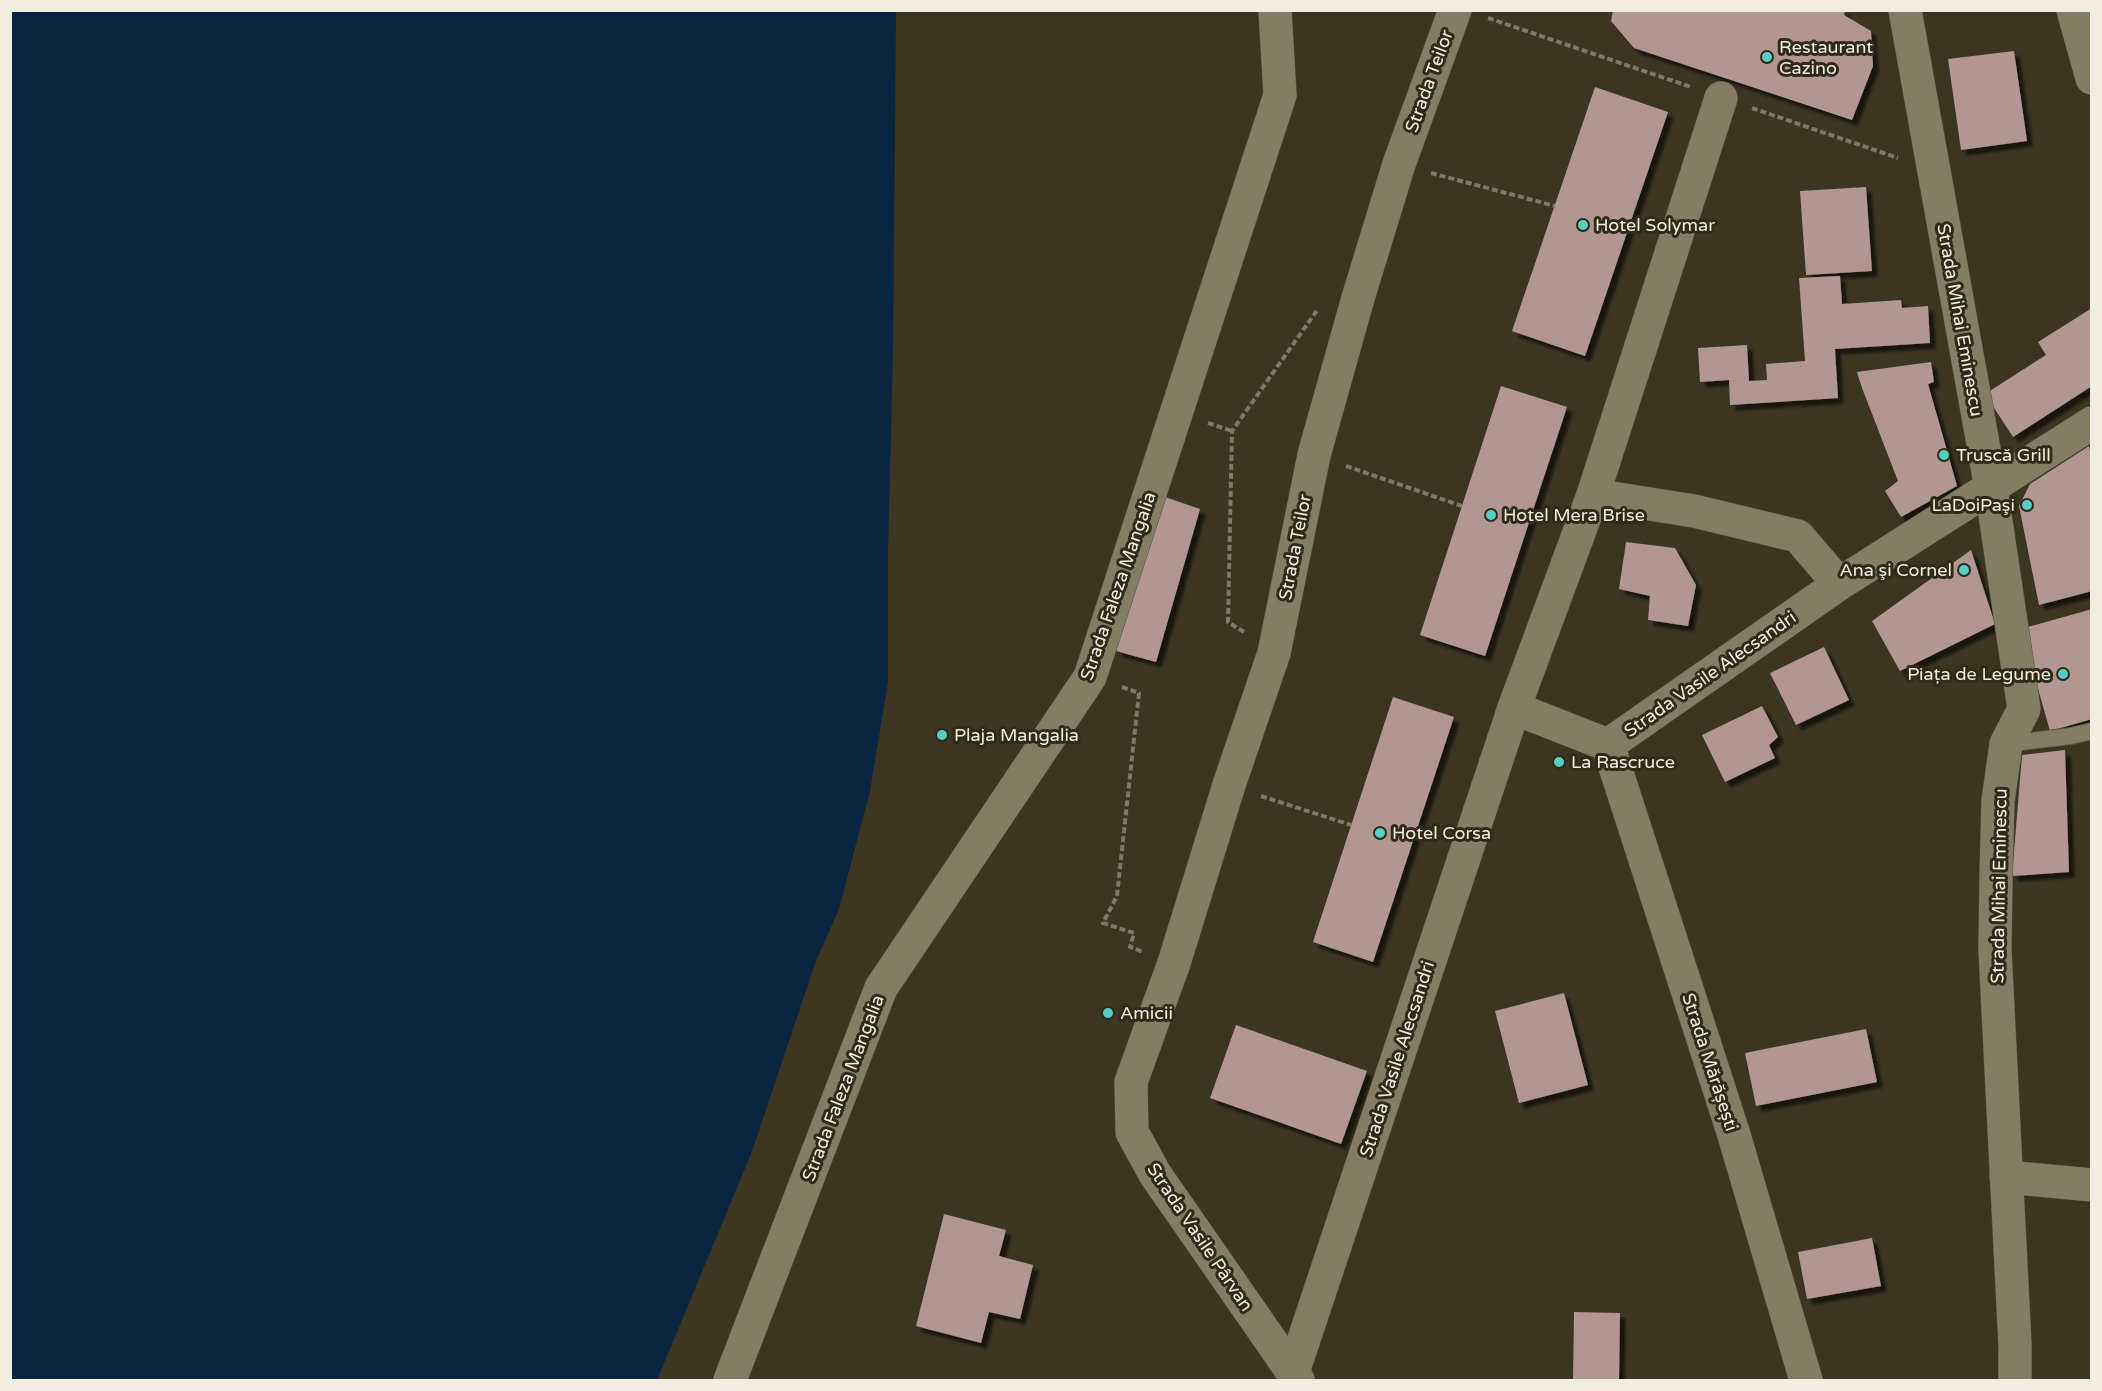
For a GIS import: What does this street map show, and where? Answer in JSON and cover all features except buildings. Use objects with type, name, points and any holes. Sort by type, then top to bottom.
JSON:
[{"type":"street","name":"Strada Faleza Mangalia","points":[[730,1380],[881,988],[1090,677],[1280,95],[1275,10]]},
{"type":"street","name":"Strada Teilor","points":[[1131,1083],[1174,963],[1229,785],[1274,653],[1314,455],[1358,298],[1399,164],[1455,10]]},
{"type":"street","name":"Strada Mihai Eminescu","points":[[1905,10],[1991,488],[2024,709],[2006,744],[1998,801],[1995,950],[2015,1380]]},
{"type":"street","points":[[2073,10],[2091,78]]},
{"type":"street","points":[[1514,708],[1593,495],[1721,98]]},
{"type":"street","name":"Strada Vasile Alecsandri","points":[[1296,1376],[1514,708],[1608,745],[1839,584],[2091,423]]},
{"type":"street","points":[[1593,495],[1694,511],[1798,536],[1839,584]]},
{"type":"street","name":"Strada Mărășești","points":[[1608,745],[1734,1136],[1806,1380]]},
{"type":"street","name":"Strada Vasile Pârvan","points":[[1131,1083],[1132,1132],[1155,1174],[1296,1376]]},
{"type":"street","points":[[2007,1177],[2091,1185]]},
{"type":"lane","points":[[2006,744],[2071,736],[2091,731]]},
{"type":"path","points":[[1399,164],[1555,206]]},
{"type":"path","points":[[1228,622],[1233,431],[1319,308]]},
{"type":"path","points":[[1314,455],[1462,506]]},
{"type":"path","points":[[1090,677],[1139,693],[1117,896],[1102,923],[1134,933],[1130,947],[1174,963]]},
{"type":"path","points":[[1229,785],[1351,825]]},
{"type":"water","points":[[10,11],[896,11],[888,682],[870,791],[839,909],[816,961],[751,1154],[657,1380],[11,1380]]},
{"type":"place","name":"Restaurant Cazino","points":[[1767,57]]},
{"type":"place","name":"Hotel Solymar","points":[[1583,225]]},
{"type":"place","name":"Truscă Grill","points":[[1944,455]]},
{"type":"place","name":"LaDoiPaşi","points":[[2027,505]]},
{"type":"place","name":"Hotel Mera Brise","points":[[1491,515]]},
{"type":"place","name":"Ana şi Cornel","points":[[1964,570]]},
{"type":"place","name":"Piața de Legume","points":[[2063,674]]},
{"type":"place","name":"Plaja Mangalia","points":[[942,735]]},
{"type":"place","name":"La Rascruce","points":[[1559,762]]},
{"type":"place","name":"Hotel Corsa","points":[[1380,833]]},
{"type":"place","name":"Amicii","points":[[1108,1013]]}]
